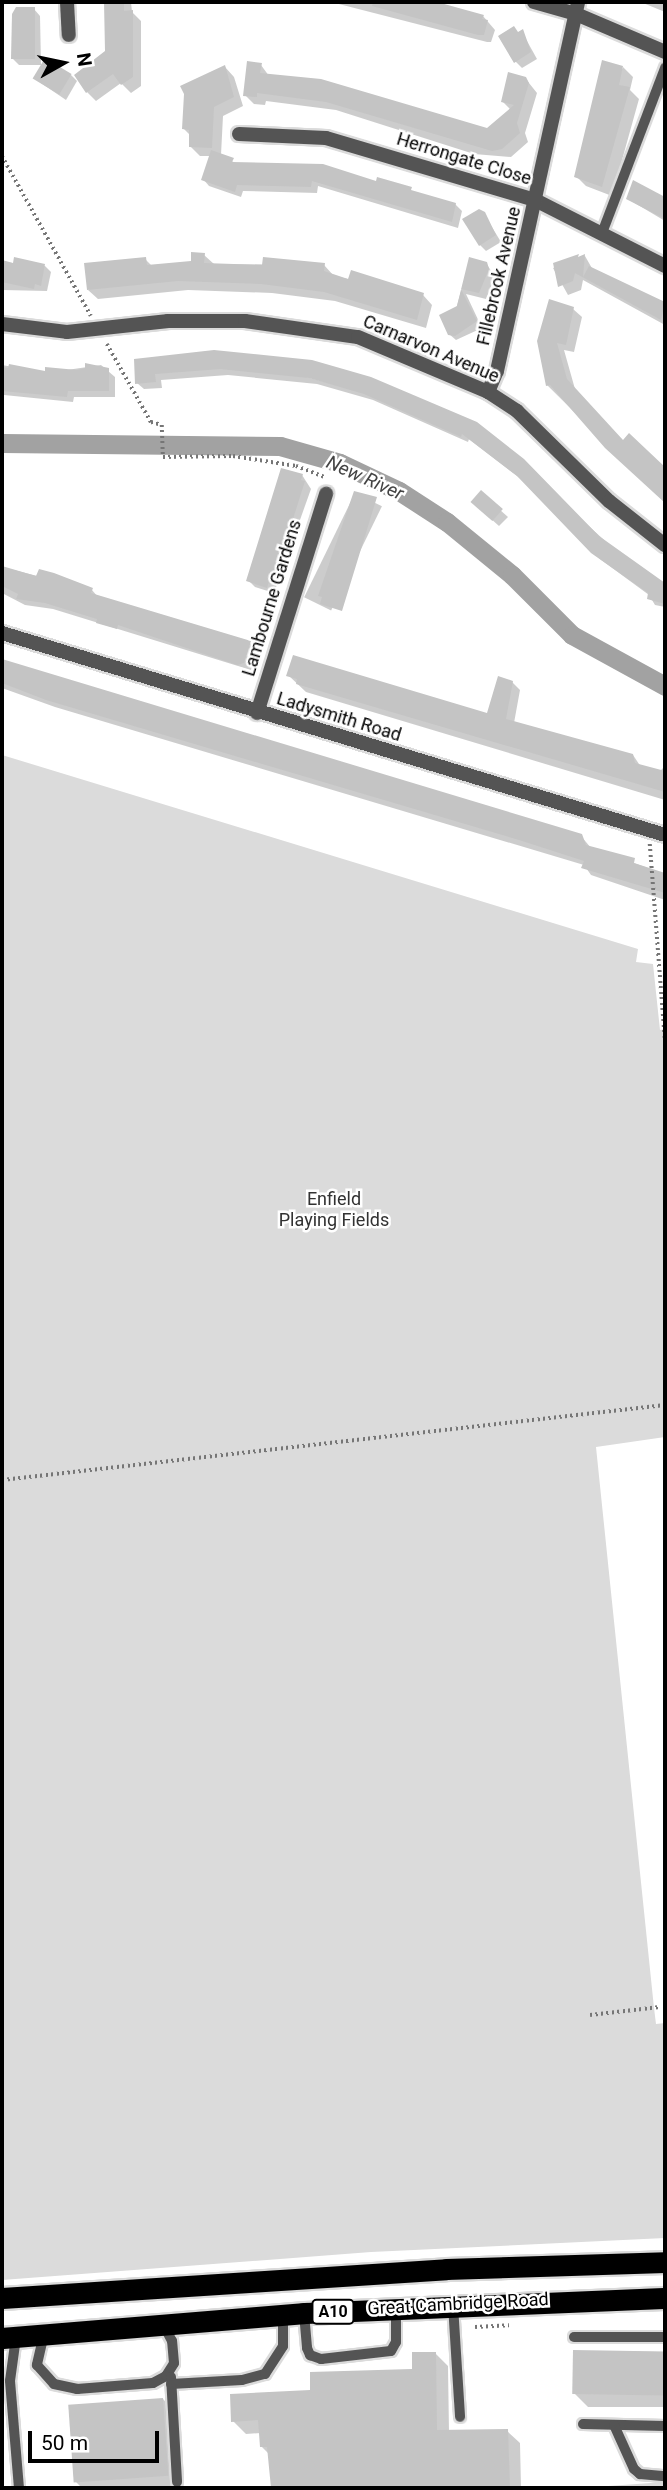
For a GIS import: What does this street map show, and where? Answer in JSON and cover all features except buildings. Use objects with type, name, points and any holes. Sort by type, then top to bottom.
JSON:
[{"type":"highway","name":"Great Cambridge Road","points":[[2,2298],[446,2269],[665,2262]]},
{"type":"highway","name":"Great Cambridge Road","points":[[9,2337],[294,2314],[453,2305],[665,2298]]},
{"type":"street","points":[[67,2],[69,34]]},
{"type":"street","points":[[534,2],[577,8],[665,52]]},
{"type":"street","name":"Fillebrook Avenue","points":[[488,392],[497,371],[577,8]]},
{"type":"street","name":"Herrongate Close","points":[[239,134],[326,138],[535,200],[665,265]]},
{"type":"street","name":"Carnarvon Avenue","points":[[2,324],[67,332],[199,320],[330,331],[393,351],[488,392],[538,428],[609,501],[665,545]]},
{"type":"street","name":"Lambourne Gardens","points":[[257,713],[326,494]]},
{"type":"street","name":"Ladysmith Road","points":[[2,633],[257,713],[665,835]]},
{"type":"lane","points":[[602,233],[665,68]]},
{"type":"lane","points":[[453,2305],[460,2417]]},
{"type":"lane","points":[[294,2314],[310,2355],[321,2359],[391,2351],[396,2342],[396,2309]]},
{"type":"lane","points":[[171,2384],[242,2381],[265,2374],[283,2346],[294,2314]]},
{"type":"lane","points":[[163,2324],[174,2349],[170,2370],[177,2482]]},
{"type":"lane","points":[[44,2334],[37,2365],[46,2378],[64,2388],[153,2383],[170,2370]]},
{"type":"lane","points":[[9,2337],[19,2488]]},
{"type":"lane","points":[[574,2337],[665,2337]]},
{"type":"lane","points":[[583,2424],[665,2426]]},
{"type":"lane","points":[[614,2425],[634,2469],[640,2474],[665,2476]]},
{"type":"path","points":[[2,156],[92,316]]},
{"type":"path","points":[[104,339],[151,422],[162,425],[163,457],[233,456],[296,466],[322,476]]},
{"type":"path","points":[[651,842],[665,1041]]},
{"type":"path","points":[[2,1480],[665,1405]]},
{"type":"path","points":[[590,2015],[660,2007]]},
{"type":"path","name":"Great Cambridge Road","points":[[454,2328],[516,2324]]},
{"type":"green space","name":"Enfield Playing Fields","points":[[2,755],[638,949],[636,962],[653,964],[660,1030],[665,1029],[665,1437],[596,1447],[654,2008],[656,2024],[665,2023],[665,2238],[371,2252],[2,2280]]},
{"type":"green space","points":[[665,2482],[665,2488],[580,2488]]},
{"type":"waterway","name":"New River","points":[[2,443],[280,446],[340,463],[399,491],[447,522],[512,575],[572,635],[665,686]]}]
